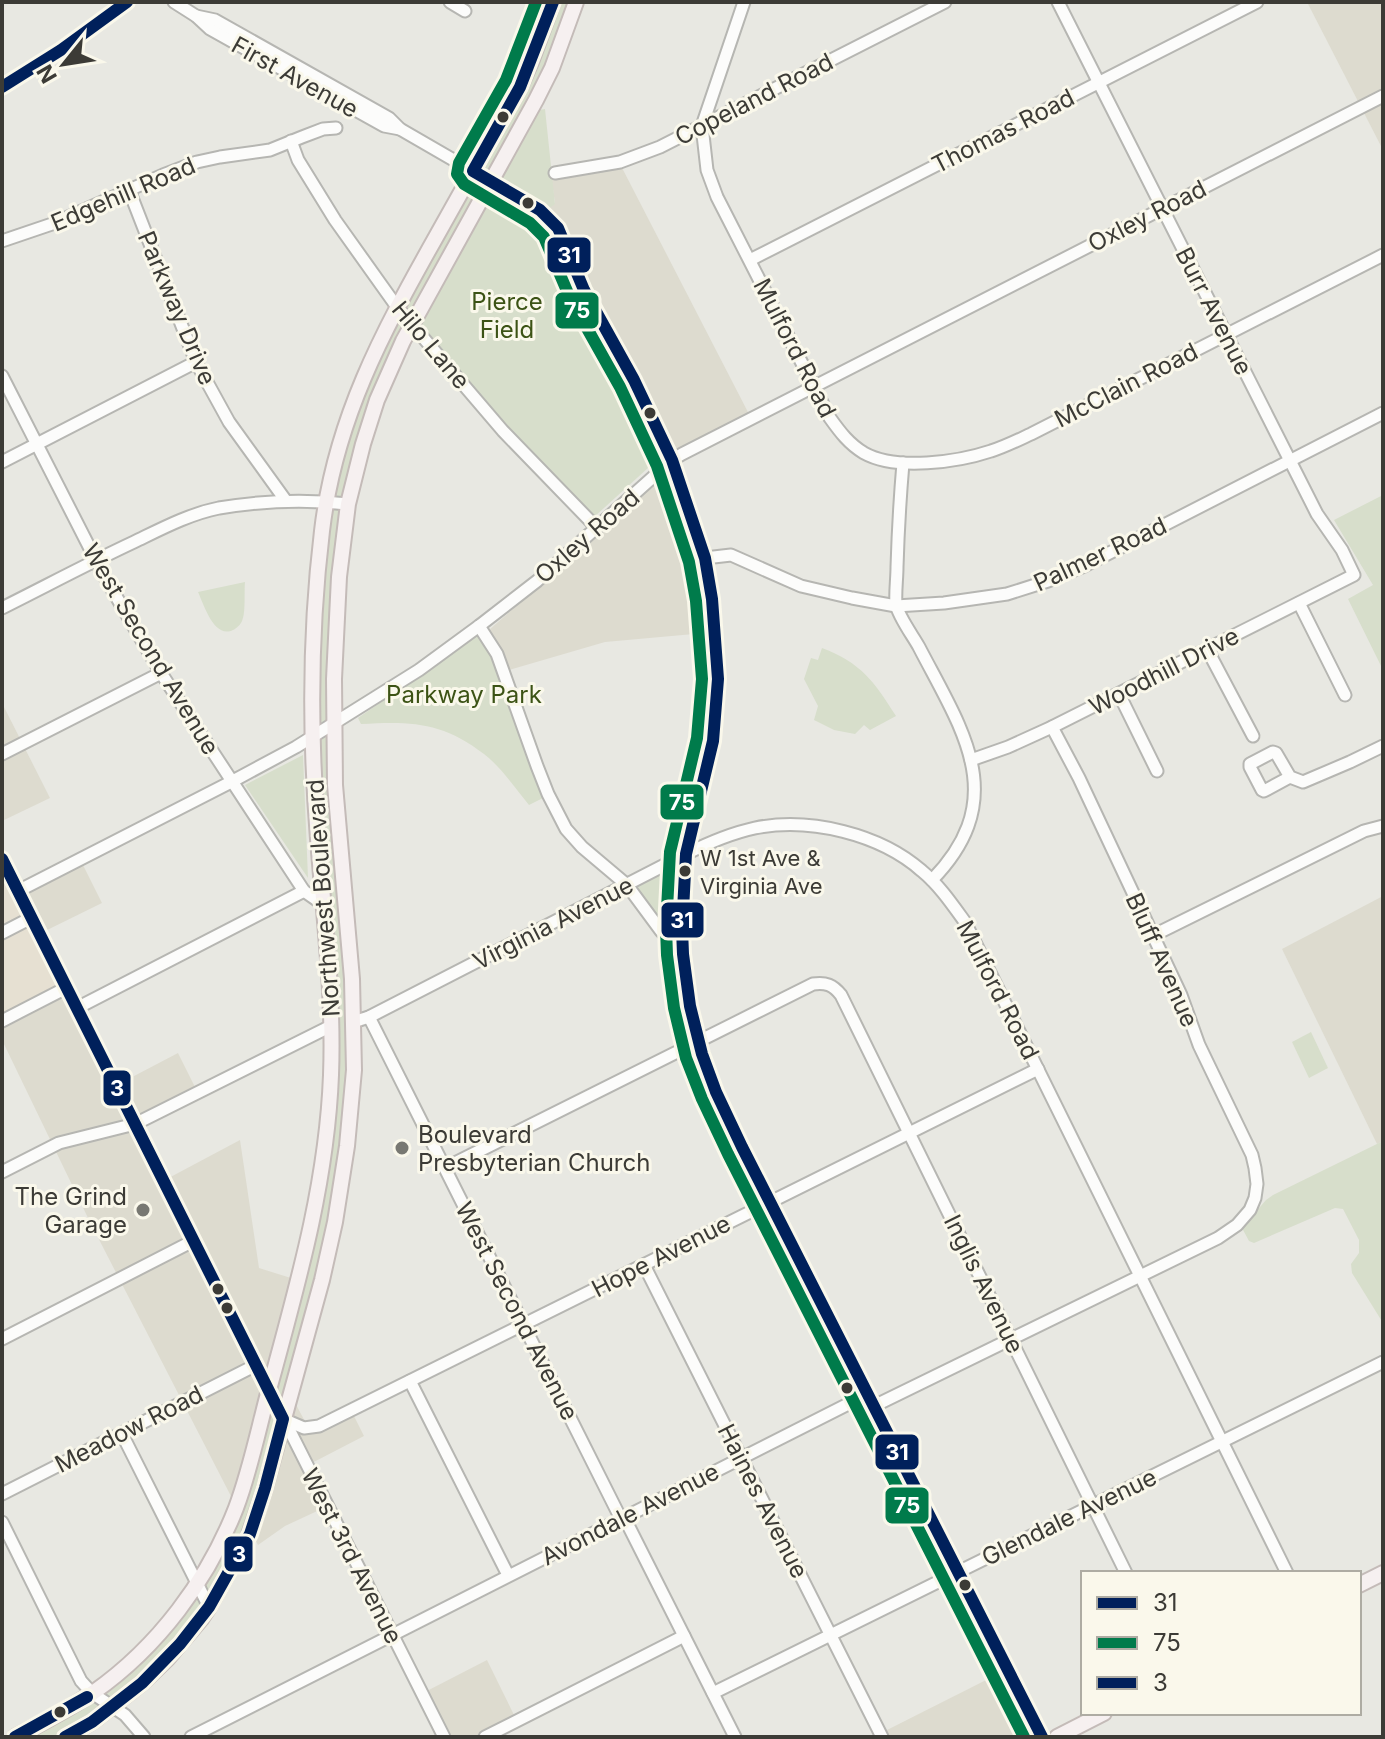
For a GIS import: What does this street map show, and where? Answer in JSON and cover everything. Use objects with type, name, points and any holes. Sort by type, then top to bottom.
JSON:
[{"type":"main road","name":"Northwest Boulevard","points":[[15,1737],[92,1693],[150,1643],[197,1583],[236,1509],[247,1476],[309,1236],[323,1168],[329,1107],[331,1026],[313,735],[316,607],[327,502],[354,399],[374,351],[520,87],[553,2]]},
{"type":"main road","name":"Northwest Boulevard","points":[[65,1737],[90,1723],[142,1683],[168,1658],[209,1607],[249,1535],[265,1488],[335,1222],[347,1146],[354,1070],[352,979],[335,785],[334,679],[339,577],[348,504],[377,400],[403,341],[552,68],[576,2]]},
{"type":"main road","points":[[1361,1584],[1383,1573]]},
{"type":"main road","points":[[1057,1737],[1100,1715]]},
{"type":"street","points":[[2,87],[61,50],[127,2]]},
{"type":"street","name":"First Avenue","points":[[174,2],[210,29],[357,112],[384,126],[400,129],[491,181],[540,210],[558,228],[591,304],[634,380],[672,460],[705,558],[712,599],[718,679],[713,741],[686,854],[682,929],[690,1006],[699,1041],[716,1092],[1042,1737]]},
{"type":"street","points":[[450,2],[465,11]]},
{"type":"street","points":[[702,126],[744,2]]},
{"type":"street","name":"Copeland Road","points":[[555,173],[620,162],[660,147],[945,2]]},
{"type":"street","name":"Burr Avenue","points":[[1058,2],[1317,514],[1342,550],[1354,575]]},
{"type":"street","name":"Thomas Road","points":[[750,260],[1257,2]]},
{"type":"street","name":"Oxley Road","points":[[18,891],[296,747],[407,678],[537,581],[672,460],[1383,96]]},
{"type":"street","name":"Mulford Road","points":[[702,126],[710,183],[830,418],[850,443],[871,456],[903,463]]},
{"type":"street","name":"Edgehill Road","points":[[2,241],[52,224],[197,162],[270,150],[323,129],[336,128]]},
{"type":"street","name":"Hilo Lane","points":[[291,141],[298,160],[335,220],[397,307],[503,431],[597,528]]},
{"type":"street","name":"Parkway Drive","points":[[129,190],[196,362],[229,422],[286,501]]},
{"type":"street","name":"McClain Road","points":[[903,463],[940,462],[990,452],[1383,255]]},
{"type":"street","points":[[2,462],[196,362]]},
{"type":"street","name":"West Second Avenue","points":[[2,376],[96,560],[161,673],[304,891],[324,905]]},
{"type":"street","name":"Palmer Road","points":[[705,558],[731,555],[801,586],[896,606],[1007,594],[1084,566],[1383,413]]},
{"type":"street","points":[[903,463],[896,606],[966,739],[975,787],[967,830],[959,847],[932,880]]},
{"type":"street","points":[[2,608],[162,528],[200,514],[286,501],[348,504]]},
{"type":"street","name":"Woodhill Drive","points":[[971,760],[1052,727],[1354,575]]},
{"type":"street","points":[[1299,603],[1345,695]]},
{"type":"street","points":[[479,626],[497,654],[548,794],[566,829],[627,885],[661,931],[683,954]]},
{"type":"street","points":[[1207,649],[1253,736]]},
{"type":"street","points":[[2,754],[161,673]]},
{"type":"street","points":[[1119,694],[1157,771]]},
{"type":"street","name":"Bluff Avenue","points":[[1052,727],[1181,995],[1199,1045],[1252,1155],[1255,1168],[1255,1198],[1250,1210],[1232,1229],[1140,1276]]},
{"type":"street","points":[[1290,777],[1303,782],[1383,746]]},
{"type":"street","name":"Virginia Avenue","points":[[353,1022],[369,1017],[686,854],[740,832],[784,825],[846,831],[878,843],[919,868],[932,880]]},
{"type":"street","points":[[1152,936],[1364,831],[1383,826]]},
{"type":"street","name":"West 3rd Avenue","points":[[2,859],[444,1737]]},
{"type":"street","name":"Mulford Road","points":[[932,880],[965,922],[1286,1571]]},
{"type":"street","points":[[77,1008],[304,891]]},
{"type":"street","points":[[2,933],[31,918]]},
{"type":"street","name":"Inglis Avenue","points":[[699,1041],[813,984],[829,985],[841,995],[1125,1571]]},
{"type":"street","points":[[2,1021],[66,988]]},
{"type":"street","name":"West Second Avenue","points":[[369,1017],[735,1737]]},
{"type":"street","points":[[2,1172],[59,1143],[135,1124],[331,1026]]},
{"type":"street","points":[[445,1168],[699,1041]]},
{"type":"street","name":"Hope Avenue","points":[[283,1419],[304,1428],[319,1426],[1038,1069]]},
{"type":"street","points":[[2,1339],[193,1241]]},
{"type":"street","name":"Haines Avenue","points":[[644,1265],[882,1737]]},
{"type":"street","points":[[874,1406],[1140,1276]]},
{"type":"street","name":"Glendale Avenue","points":[[713,1693],[1383,1362]]},
{"type":"street","name":"Meadow Road","points":[[2,1494],[256,1365]]},
{"type":"street","points":[[410,1381],[508,1575]]},
{"type":"street","name":"Avondale Avenue","points":[[191,1737],[868,1394]]},
{"type":"street","points":[[122,1434],[209,1607]]},
{"type":"street","points":[[2,1522],[81,1681],[92,1693],[125,1715],[144,1737]]},
{"type":"street","points":[[485,1737],[684,1636]]},
{"type":"shaded area","points":[[1307,2],[1383,2],[1383,150]]},
{"type":"shaded area","points":[[619,162],[751,418],[684,452],[659,458],[642,415],[562,266],[548,208],[555,203],[550,168]]},
{"type":"shaded area","points":[[656,483],[664,483],[672,489],[689,541],[705,633],[605,642],[509,670],[489,630]]},
{"type":"shaded area","points":[[2,703],[50,798],[2,821]]},
{"type":"shaded area","points":[[2,850],[20,886],[78,855],[102,903],[41,933],[115,1086],[178,1053],[198,1093],[135,1125],[163,1181],[240,1140],[259,1268],[310,1284],[285,1384],[309,1429],[351,1410],[364,1436],[308,1465],[328,1506],[285,1526],[258,1545],[89,1220],[2,1040]]},
{"type":"shaded area","points":[[2,869],[60,985],[2,1017]]},
{"type":"shaded area","points":[[1383,896],[1383,1141],[1377,1144],[1282,949]]},
{"type":"shaded area","points":[[487,1660],[518,1723],[490,1737],[443,1737],[421,1694]]},
{"type":"shaded area","points":[[1006,1670],[1040,1737],[884,1737],[881,1733]]},
{"type":"green space","points":[[553,2],[576,2],[552,68],[403,341],[348,504],[334,679],[354,1070],[335,1222],[249,1535],[180,1644],[65,1737],[15,1737],[137,1656],[221,1541],[269,1392],[329,1107],[317,834],[322,531],[354,399],[473,171]]},
{"type":"green space","name":"Pierce Field","points":[[545,109],[555,204],[548,209],[562,266],[642,415],[659,458],[593,518],[507,427],[421,324],[539,110]]},
{"type":"green space","points":[[1383,495],[1383,670],[1348,599],[1373,585],[1334,520]]},
{"type":"green space","points":[[245,582],[241,622],[233,630],[220,630],[198,592]]},
{"type":"green space","name":"Parkway Park","points":[[477,635],[496,664],[545,797],[529,805],[490,759],[455,735],[411,724],[361,724],[358,718]]},
{"type":"green space","points":[[822,648],[847,660],[865,674],[896,716],[870,730],[864,725],[855,734],[834,730],[814,720],[818,706],[804,679],[811,658],[818,660]]},
{"type":"green space","points":[[303,755],[308,878],[245,785]]},
{"type":"green space","points":[[681,859],[678,944],[630,886]]},
{"type":"green space","points":[[1311,1032],[1328,1068],[1309,1078],[1292,1042]]},
{"type":"green space","points":[[1383,1141],[1383,1323],[1352,1273],[1351,1264],[1359,1253],[1359,1240],[1343,1209],[1335,1208],[1254,1243],[1249,1241],[1242,1228],[1273,1195]]},
{"type":"transit line","name":"3","points":[[2,87],[61,50],[127,2]]},
{"type":"transit line","name":"75","points":[[536,2],[506,80],[459,163],[457,174],[464,184],[530,223],[544,237],[570,298],[620,387],[657,466],[689,562],[696,601],[702,679],[697,738],[670,852],[666,928],[674,1008],[686,1058],[728,1154],[1024,1737]]},
{"type":"transit line","name":"31","points":[[553,2],[520,87],[473,171],[540,210],[558,228],[584,290],[634,380],[672,460],[705,558],[712,599],[718,679],[713,741],[686,854],[682,929],[690,1006],[702,1054],[742,1147],[1042,1737]]},
{"type":"transit line","name":"3","points":[[2,859],[283,1419],[250,1534],[209,1607],[180,1644],[142,1683],[92,1722],[65,1737]]},
{"type":"transit line","name":"3","points":[[15,1737],[87,1697]]},
{"type":"place","name":"W 1st Ave & Virginia Ave","points":[[685,871]]},
{"type":"place","name":"Boulevard Presbyterian Church","points":[[402,1148]]},
{"type":"place","name":"The Grind Garage","points":[[143,1210]]}]
